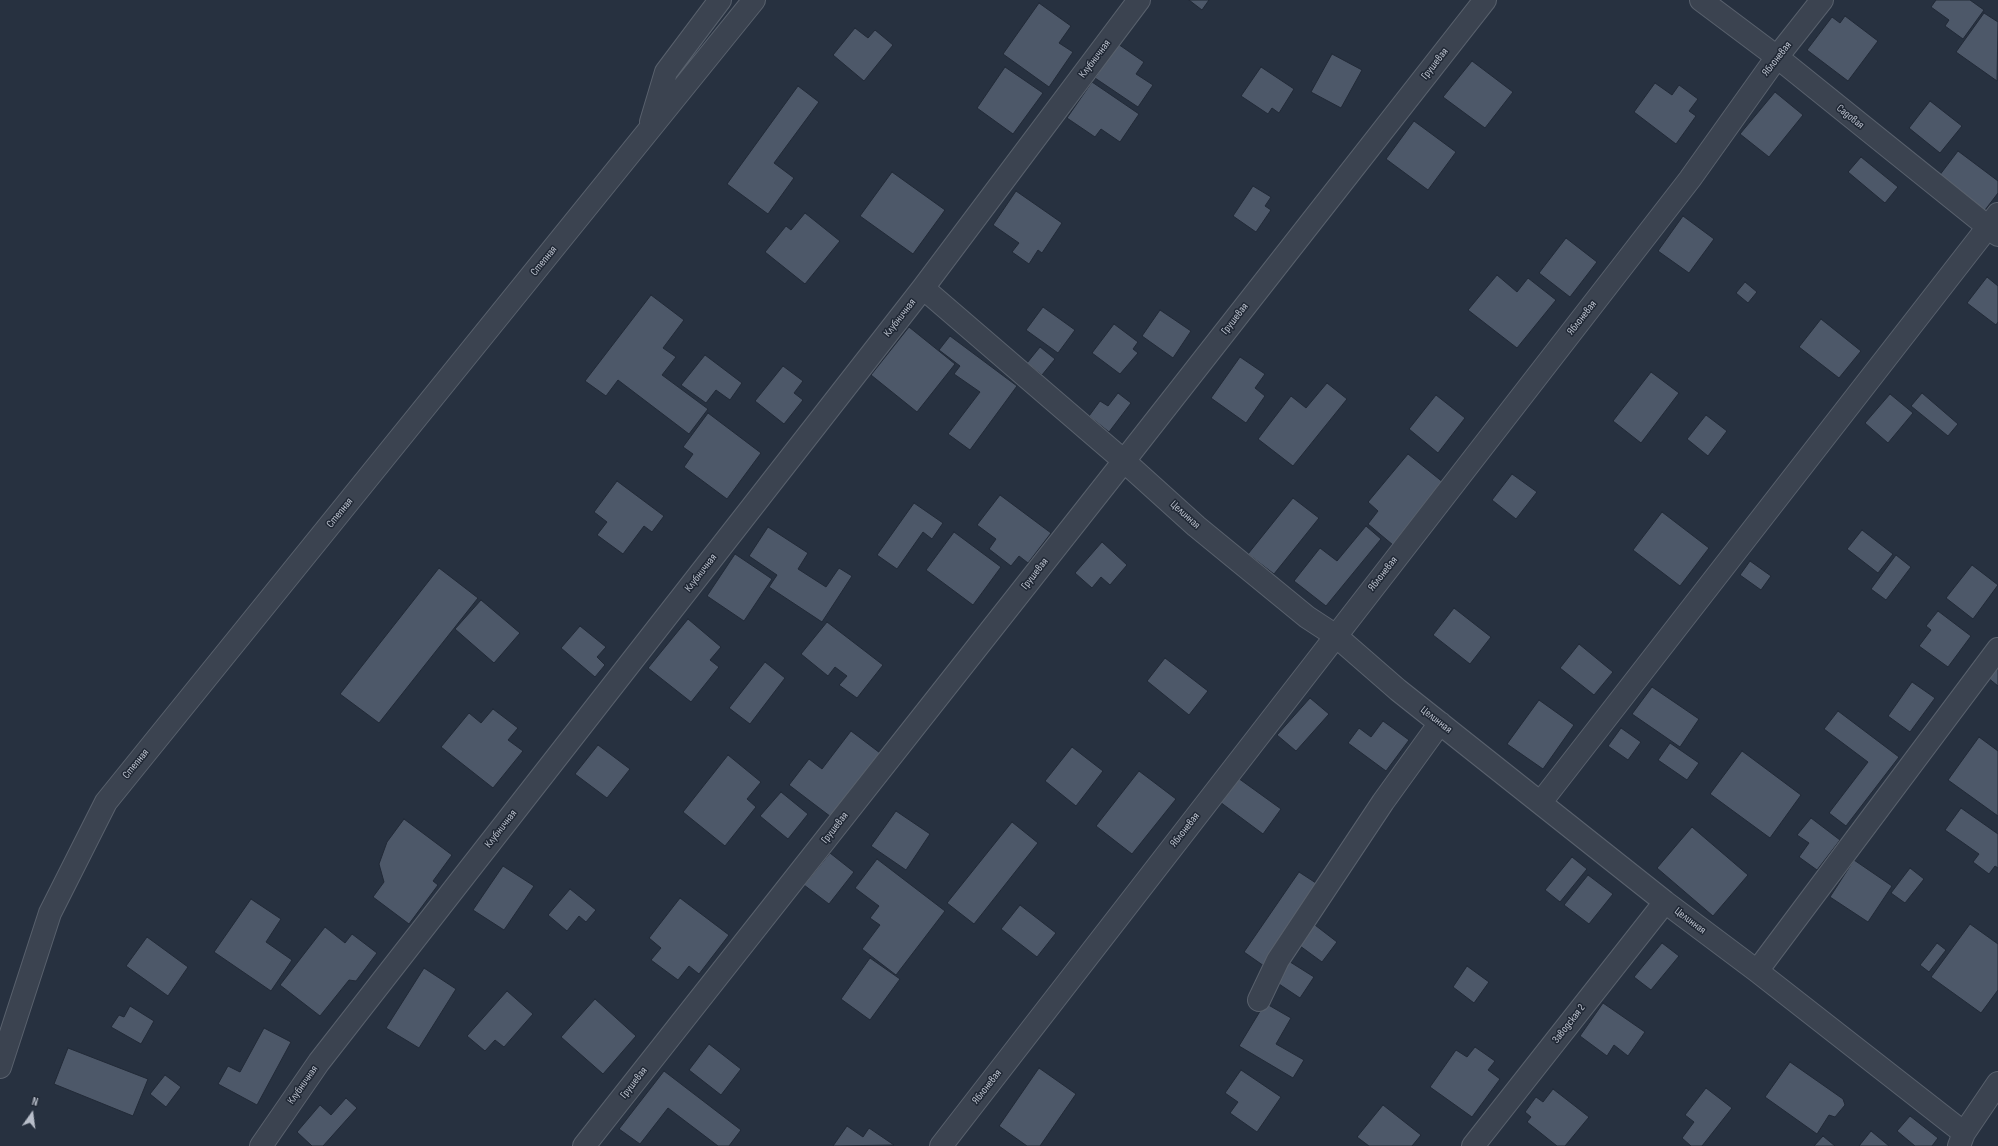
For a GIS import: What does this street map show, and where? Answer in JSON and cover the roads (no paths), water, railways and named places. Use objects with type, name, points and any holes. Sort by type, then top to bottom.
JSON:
[{"type":"street","points":[[648,133],[666,72],[720,0]]},
{"type":"street","name":"Степная","points":[[0,1067],[50,914],[106,802],[754,0]]},
{"type":"street","name":"Клубничная","points":[[261,1146],[319,1062],[923,288],[1139,0]]},
{"type":"street","name":"Грушевая","points":[[584,1146],[1485,0]]},
{"type":"street","name":"Садовая","points":[[1701,0],[1995,225]]},
{"type":"street","name":"Яблоневая","points":[[941,1146],[1690,179],[1777,57],[1822,0]]},
{"type":"street","points":[[1541,802],[1995,225]]},
{"type":"street","name":"Целинная","points":[[923,288],[1124,461],[1196,526],[1307,617],[1336,636],[1398,690],[1541,802],[1665,902],[1757,971],[1961,1140]]},
{"type":"street","points":[[1757,971],[1998,648]]},
{"type":"street","points":[[1259,1000],[1278,960],[1383,802],[1440,723]]},
{"type":"street","name":"Заводская 2","points":[[1473,1146],[1665,902]]},
{"type":"street","points":[[1961,1140],[1998,1083]]}]
